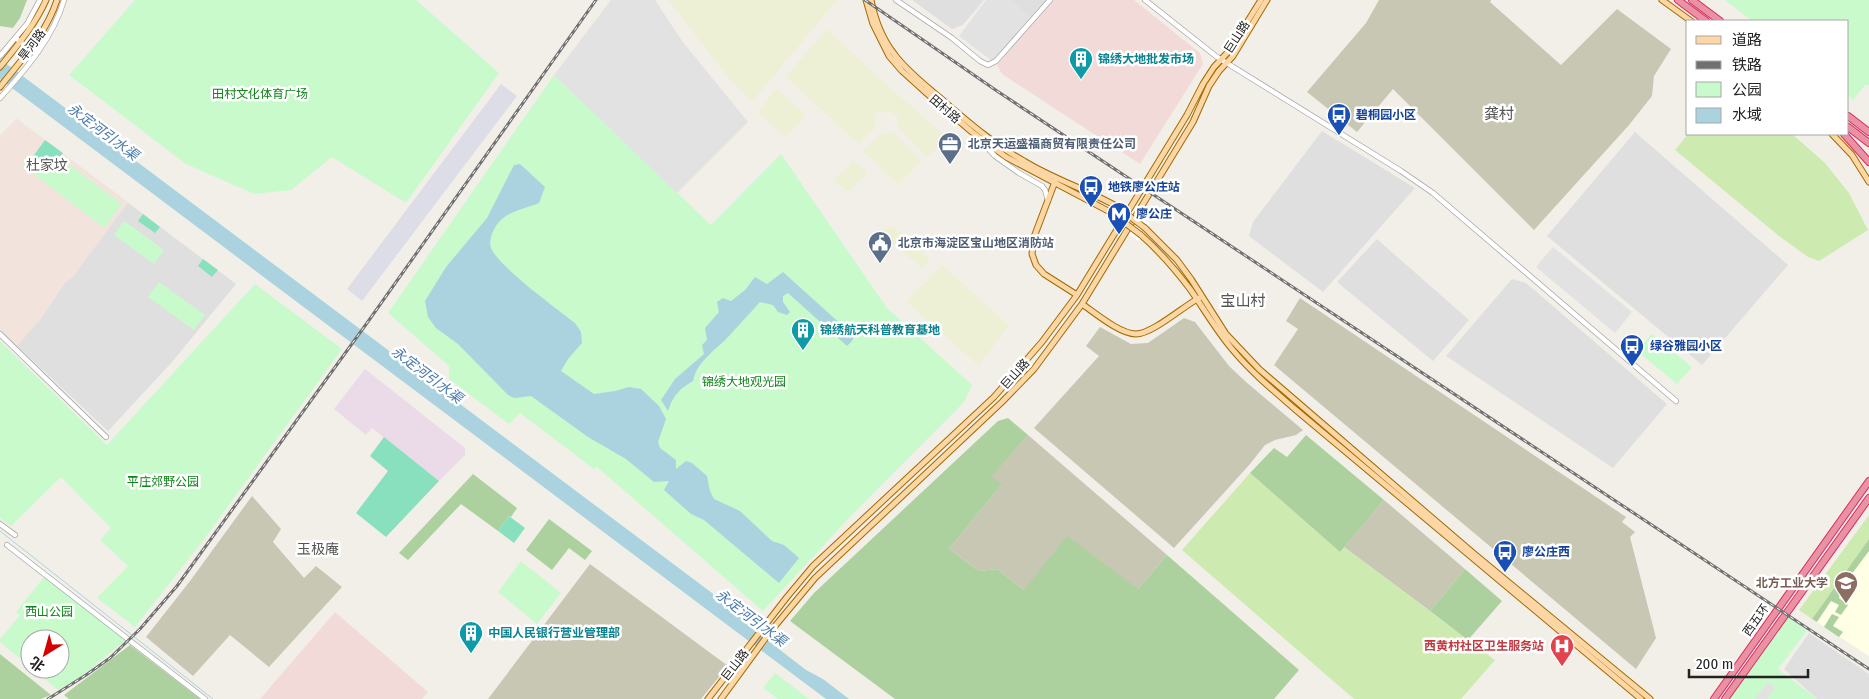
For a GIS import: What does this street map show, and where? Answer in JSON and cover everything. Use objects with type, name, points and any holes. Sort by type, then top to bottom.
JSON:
[{"type":"highway","points":[[1678,0],[1705,20]]},
{"type":"highway","points":[[1692,0],[1719,20]]},
{"type":"highway","points":[[1849,116],[1869,126]]},
{"type":"highway","points":[[1849,116],[1869,132]]},
{"type":"highway","points":[[1849,128],[1869,143]]},
{"type":"highway","points":[[1845,135],[1869,162]]},
{"type":"highway","name":"西五环","points":[[1714,699],[1869,481]]},
{"type":"highway","name":"西五环","points":[[1725,699],[1869,498]]},
{"type":"main road","name":"旱河路","points":[[0,67],[18,40],[39,15],[46,0]]},
{"type":"main road","name":"旱河路","points":[[0,87],[30,50],[49,22],[57,0]]},
{"type":"main road","name":"田村路","points":[[866,0],[873,24],[889,56],[902,71],[972,132],[1006,157],[1055,180],[1096,194],[1116,206],[1145,228],[1177,260],[1199,298]]},
{"type":"main road","name":"田村路","points":[[871,0],[884,39],[907,69],[991,140],[1024,162],[1112,213],[1141,234],[1199,298]]},
{"type":"main road","name":"巨山路","points":[[721,699],[770,632],[815,578],[1002,402],[1040,362],[1082,304],[1193,122],[1209,86],[1261,0]]},
{"type":"main road","name":"巨山路","points":[[708,699],[813,566],[1010,380],[1042,342],[1076,295],[1187,115],[1214,67],[1232,56],[1267,0]]},
{"type":"main road","points":[[1662,0],[1690,20]]},
{"type":"main road","points":[[1833,135],[1852,155],[1869,182]]},
{"type":"main road","points":[[1055,180],[1031,245],[1033,260],[1044,274],[1076,295]]},
{"type":"main road","points":[[1082,304],[1122,330],[1136,334],[1147,332],[1199,298]]},
{"type":"main road","points":[[1199,298],[1214,327],[1233,351],[1296,410],[1641,699]]},
{"type":"main road","points":[[1199,298],[1226,334],[1259,369],[1466,547],[1650,699]]},
{"type":"street","name":"旱河路","points":[[0,56],[18,40],[40,0]]},
{"type":"street","name":"旱河路","points":[[0,98],[38,52],[64,0]]},
{"type":"street","points":[[896,0],[957,41],[980,62],[988,65],[996,61],[1050,0]]},
{"type":"street","points":[[1145,0],[1224,61],[1401,171],[1433,193],[1676,401]]},
{"type":"street","points":[[18,40],[30,50],[38,52]]},
{"type":"street","points":[[972,132],[995,156],[1042,186],[1048,200]]},
{"type":"street","points":[[0,334],[106,437]]},
{"type":"street","points":[[0,524],[15,535]]},
{"type":"street","points":[[7,545],[205,699]]},
{"type":"shaded area","points":[[611,0],[655,0],[682,41],[748,122],[677,193],[554,75]]},
{"type":"shaded area","points":[[668,0],[837,0],[752,102],[728,77]]},
{"type":"shaded area","points":[[912,0],[984,0],[963,25],[952,29]]},
{"type":"shaded area","points":[[986,0],[1010,0],[1031,19],[992,61],[959,36]]},
{"type":"shaded area","points":[[1010,0],[1047,0],[1031,19]]},
{"type":"shaded area","points":[[1054,0],[1134,0],[1200,53],[1203,64],[1140,164],[1002,74],[997,65]]},
{"type":"shaded area","points":[[1379,0],[1491,0],[1490,2],[1561,65],[1617,9],[1671,49],[1654,76],[1652,96],[1629,125],[1534,230],[1393,89],[1357,132],[1307,92],[1366,23]]},
{"type":"shaded area","points":[[827,29],[889,87],[948,138],[927,157],[898,127],[897,116],[892,113],[879,111],[875,116],[875,128],[859,144],[785,77]]},
{"type":"shaded area","points":[[501,84],[517,96],[362,301],[347,289]]},
{"type":"shaded area","points":[[776,88],[806,115],[785,138],[758,112]]},
{"type":"shaded area","points":[[17,119],[236,284],[172,362],[108,431],[0,330],[0,136]]},
{"type":"shaded area","points":[[17,119],[128,203],[72,278],[66,282],[40,320],[17,346],[0,330],[0,136]]},
{"type":"shaded area","points":[[893,131],[921,161],[899,185],[863,151],[882,132],[886,135]]},
{"type":"shaded area","points":[[1322,131],[1415,188],[1323,292],[1249,236],[1253,222]]},
{"type":"shaded area","points":[[1635,132],[1788,265],[1702,365],[1547,236]]},
{"type":"shaded area","points":[[853,160],[868,173],[848,192],[833,181]]},
{"type":"shaded area","points":[[894,227],[930,259],[922,268],[882,234],[886,228]]},
{"type":"shaded area","points":[[1377,239],[1469,320],[1433,361],[1337,282]]},
{"type":"shaded area","points":[[1553,247],[1632,312],[1615,333],[1536,267]]},
{"type":"shaded area","points":[[942,265],[1009,325],[979,366],[906,302]]},
{"type":"shaded area","points":[[1512,279],[1526,283],[1667,404],[1613,468],[1446,356]]},
{"type":"shaded area","points":[[1300,298],[1626,517],[1622,522],[1635,532],[1630,537],[1656,638],[1636,669],[1274,365],[1298,329],[1286,321]]},
{"type":"shaded area","points":[[1184,318],[1195,322],[1229,366],[1303,430],[1296,435],[1275,440],[1265,445],[1174,548],[1034,428],[1099,356],[1086,346],[1100,327],[1131,344],[1148,343]]},
{"type":"shaded area","points":[[365,369],[465,448],[465,455],[439,481],[372,428],[366,435],[334,409]]},
{"type":"shaded area","points":[[1028,435],[1167,555],[1138,589],[1024,590],[997,569],[979,571],[949,549],[1001,485],[990,477]]},
{"type":"shaded area","points":[[252,496],[281,529],[273,542],[304,578],[316,566],[342,587],[269,667],[230,635],[193,676],[146,637],[190,581]]},
{"type":"shaded area","points":[[1384,500],[1465,569],[1430,611],[1344,547]]},
{"type":"shaded area","name":"北方工业大学","points":[[1869,539],[1869,656],[1812,619]]},
{"type":"shaded area","points":[[590,564],[728,666],[701,699],[488,699]]},
{"type":"shaded area","points":[[335,612],[428,692],[422,699],[260,699]]},
{"type":"shaded area","points":[[1809,633],[1869,674],[1869,699],[1817,699],[1784,669]]},
{"type":"shaded area","points":[[1768,682],[1775,688],[1767,699],[1755,699]]},
{"type":"green space","points":[[0,0],[27,0],[20,18],[13,28],[0,26]]},
{"type":"green space","name":"田村文化体育广场","points":[[135,0],[416,0],[499,73],[406,203],[332,157],[291,190],[254,194],[186,164],[69,75]]},
{"type":"green space","points":[[1725,0],[1869,0],[1869,85],[1865,85],[1853,100],[1849,97],[1849,20],[1751,20]]},
{"type":"green space","name":"锦绣大地观光园","points":[[554,75],[711,225],[781,154],[887,308],[972,385],[964,402],[848,519],[763,611],[597,467],[594,469],[520,413],[509,424],[449,379],[449,366],[388,313]]},
{"type":"green space","points":[[1687,135],[1793,135],[1825,163],[1849,193],[1868,230],[1819,261],[1808,257],[1779,236],[1675,150]]},
{"type":"green space","points":[[45,140],[63,153],[51,168],[34,155]]},
{"type":"green space","points":[[29,155],[53,173],[63,160],[122,204],[104,228],[22,165]]},
{"type":"green space","points":[[143,214],[160,227],[155,233],[138,221]]},
{"type":"green space","points":[[124,221],[164,250],[154,264],[114,235]]},
{"type":"green space","points":[[203,259],[218,270],[212,277],[198,266]]},
{"type":"green space","points":[[159,282],[205,315],[194,330],[148,297]]},
{"type":"green space","name":"平庄郊野公园","points":[[255,284],[342,349],[202,542],[135,627],[97,598],[128,566],[100,540],[111,528],[61,477],[11,526],[0,518],[0,341],[107,445]]},
{"type":"green space","points":[[1652,334],[1692,367],[1677,384],[1637,351]]},
{"type":"green space","points":[[1008,418],[1028,435],[991,477],[1002,484],[949,549],[979,571],[997,569],[1024,590],[1067,536],[1138,589],[1167,555],[1299,670],[1274,699],[895,699],[790,621],[814,593],[998,421]]},
{"type":"green space","points":[[1306,435],[1384,500],[1340,552],[1250,473],[1274,448],[1287,457]]},
{"type":"green space","points":[[384,437],[439,481],[386,537],[356,513],[388,471],[370,456]]},
{"type":"green space","points":[[1250,473],[1340,552],[1344,547],[1495,660],[1461,699],[1354,699],[1182,550]]},
{"type":"green space","points":[[473,474],[517,508],[498,531],[461,504],[408,560],[399,553]]},
{"type":"green space","points":[[1869,515],[1869,539],[1812,619],[1799,610]]},
{"type":"green space","points":[[509,516],[525,528],[514,543],[498,531]]},
{"type":"green space","points":[[549,519],[592,551],[585,560],[569,548],[552,570],[526,550]]},
{"type":"green space","points":[[1869,539],[1869,551],[1842,587],[1839,598],[1848,605],[1841,615],[1835,612],[1839,605],[1831,601],[1817,622],[1812,619]]},
{"type":"green space","points":[[521,561],[561,593],[537,624],[498,592]]},
{"type":"green space","points":[[1465,569],[1502,601],[1468,640],[1430,611]]},
{"type":"green space","name":"西山公园","points":[[44,577],[108,624],[126,640],[83,675],[58,690],[45,679],[70,679],[70,629],[20,629],[20,659],[0,642],[0,639],[20,615],[16,612]]},
{"type":"green space","points":[[1832,614],[1839,617],[1833,626],[1843,632],[1839,637],[1824,627]]},
{"type":"green space","points":[[1789,617],[1807,631],[1778,669],[1817,699],[1727,699]]},
{"type":"green space","points":[[130,645],[200,699],[69,699],[64,695]]},
{"type":"green space","points":[[0,654],[20,670],[20,679],[31,679],[51,695],[41,699],[0,699]]},
{"type":"green space","points":[[775,673],[809,699],[778,699],[763,688]]},
{"type":"water","points":[[0,59],[736,611],[745,623],[806,670],[823,679],[849,699],[826,699],[0,79]]},
{"type":"water","points":[[520,164],[545,187],[539,203],[509,214],[498,223],[492,233],[490,245],[496,256],[505,265],[529,287],[575,323],[581,332],[582,343],[568,359],[561,371],[594,394],[629,387],[641,389],[659,406],[666,419],[658,442],[660,448],[676,460],[676,469],[686,461],[692,463],[707,476],[714,499],[740,511],[772,541],[784,545],[799,558],[779,583],[704,520],[691,514],[664,490],[669,481],[654,482],[626,459],[588,437],[531,396],[514,398],[508,395],[458,344],[436,328],[428,317],[425,301],[446,267],[487,218],[514,165]]},
{"type":"water","points":[[783,272],[854,336],[852,341],[847,346],[788,293],[783,296],[783,302],[790,312],[787,315],[778,312],[773,305],[760,302],[708,356],[698,368],[693,381],[677,393],[668,411],[661,400],[675,379],[704,354],[702,345],[707,340],[705,328],[719,312],[717,302],[723,298],[731,301],[745,290],[755,277],[767,284]]},
{"type":"pier","points":[[1120,200],[1150,223],[1138,241],[1108,218]]},
{"type":"waterway","points":[[0,531],[213,699]]},
{"type":"railway","points":[[48,699],[110,658],[140,629],[177,586],[367,323],[596,0]]},
{"type":"railway","points":[[865,0],[997,91],[1869,669]]},
{"type":"place","name":"锦绣大地批发市场","points":[[1081,80]]},
{"type":"place","name":"碧桐园小区","points":[[1339,136]]},
{"type":"place","name":"北京天运盛福商贸有限责任公司","points":[[950,165]]},
{"type":"place","name":"地铁廖公庄站","points":[[1091,208]]},
{"type":"place","name":"廖公庄","points":[[1119,235]]},
{"type":"place","name":"北京市海淀区宝山地区消防站","points":[[880,264]]},
{"type":"place","name":"锦绣航天科普教育基地","points":[[803,351]]},
{"type":"place","name":"绿谷雅园小区","points":[[1632,367]]},
{"type":"place","name":"廖公庄西","points":[[1505,573]]},
{"type":"place","name":"北方工业大学","points":[[1846,604]]},
{"type":"place","name":"中国人民银行营业管理部","points":[[471,654]]},
{"type":"place","name":"西黄村社区卫生服务站","points":[[1562,667]]},
{"type":"district","name":"龚村","points":[[1499,114]]},
{"type":"district","name":"杜家坟","points":[[47,165]]},
{"type":"district","name":"宝山村","points":[[1243,301]]},
{"type":"district","name":"玉极庵","points":[[318,549]]},
{"type":"water label","name":"永定河引水渠","points":[[103,132]]},
{"type":"water label","name":"永定河引水渠","points":[[427,375]]},
{"type":"water label","name":"永定河引水渠","points":[[751,618]]}]
